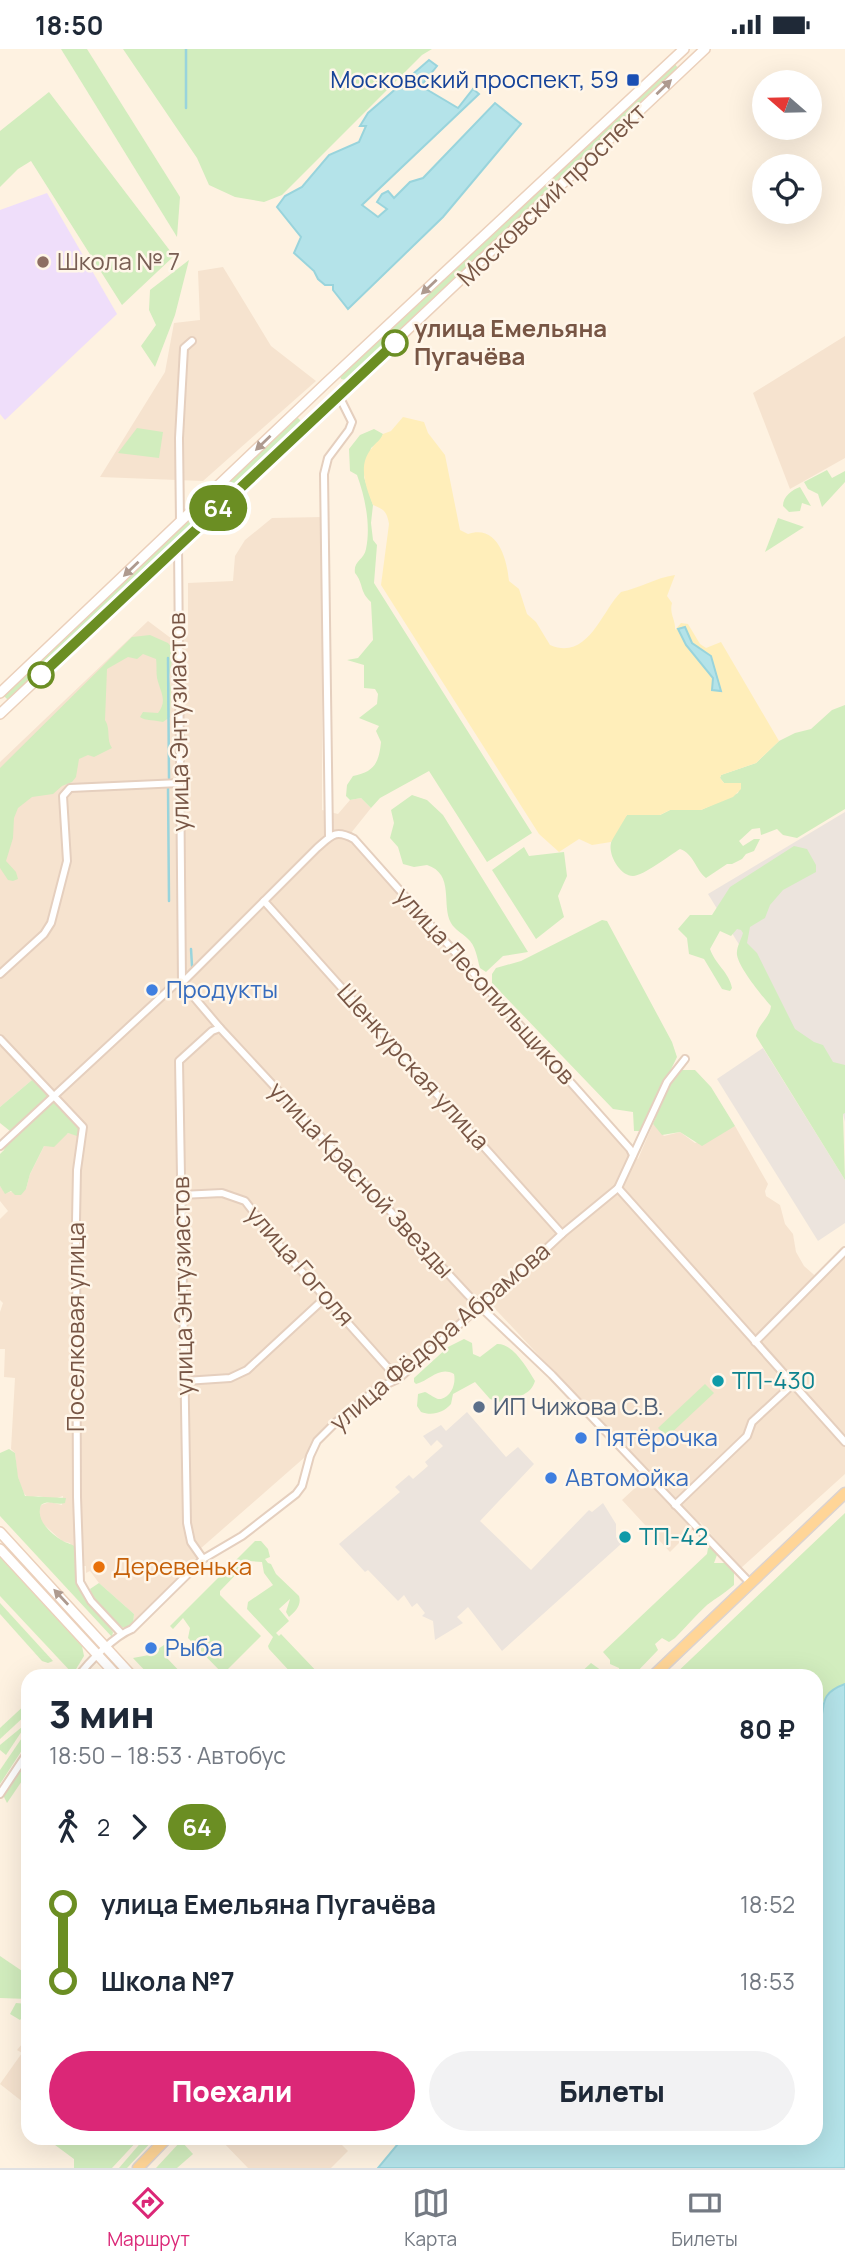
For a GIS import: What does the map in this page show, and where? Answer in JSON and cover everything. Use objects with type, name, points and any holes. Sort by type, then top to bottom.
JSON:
[{"type":"main road","name":"Московский проспект","points":[[0,693],[326,383],[684,49]]},
{"type":"main road","name":"Московский проспект","points":[[0,714],[705,49]]},
{"type":"main road","points":[[326,383],[338,396]]},
{"type":"main road","points":[[660,1669],[845,1493]]},
{"type":"main road","points":[[0,1532],[126,1669]]},
{"type":"main road","points":[[0,1549],[111,1669]]},
{"type":"main road","points":[[138,2168],[160,2145]]},
{"type":"street","points":[[180,522],[179,438],[184,348],[192,341]]},
{"type":"street","points":[[0,1146],[174,985],[182,983],[330,837],[324,474],[328,458],[352,422],[338,396]]},
{"type":"street","name":"улица Энтузиастов","points":[[178,545],[182,983]]},
{"type":"street","points":[[0,974],[44,934],[51,923],[67,861],[63,796],[70,787],[180,783]]},
{"type":"street","name":"улица Лесопильщиков","points":[[330,837],[342,833],[354,839],[633,1155]]},
{"type":"street","name":"Шенкурская улица","points":[[264,901],[562,1234]]},
{"type":"street","name":"улица Красной Звезды","points":[[182,983],[220,1028],[480,1306],[552,1375],[750,1583]]},
{"type":"street","name":"улица Энтузиастов","points":[[203,1559],[191,1542],[187,1523],[179,1061],[212,1031],[220,1028]]},
{"type":"street","name":"Поселковая улица","points":[[0,1039],[83,1127],[77,1170],[76,1221],[80,1582],[91,1601],[121,1633]]},
{"type":"street","name":"улица Фёдора Абрамова","points":[[83,1669],[121,1633],[132,1629],[203,1559],[242,1536],[296,1493],[306,1475],[317,1441],[357,1403],[378,1388],[398,1379],[618,1188],[667,1082],[685,1059]]},
{"type":"street","points":[[618,1188],[845,1442]]},
{"type":"street","name":"улица Гоголя","points":[[181,1195],[222,1193],[245,1201],[288,1256],[398,1379]]},
{"type":"street","points":[[755,1342],[845,1251]]},
{"type":"street","points":[[185,1381],[230,1378],[247,1370],[326,1297]]},
{"type":"street","points":[[675,1505],[747,1436],[752,1422],[793,1384]]},
{"type":"street","points":[[0,1794],[21,1762]]},
{"type":"shaded area","name":"Школа № 7","points":[[47,193],[117,314],[5,420],[0,414],[0,210]]},
{"type":"shaded area","points":[[223,267],[271,346],[316,381],[203,481],[100,477],[165,372],[174,323],[200,320],[198,271]]},
{"type":"shaded area","points":[[845,336],[845,458],[790,489],[753,393]]},
{"type":"shaded area","points":[[322,517],[322,810],[338,814],[350,800],[361,798],[371,808],[351,833],[352,842],[638,1159],[653,1124],[664,1136],[680,1132],[695,1143],[735,1126],[768,1184],[766,1196],[780,1205],[785,1224],[793,1234],[796,1252],[804,1266],[821,1281],[845,1258],[845,1474],[741,1568],[700,1522],[670,1552],[622,1500],[650,1474],[484,1297],[400,1374],[376,1385],[309,1446],[313,1450],[200,1549],[202,1555],[133,1626],[134,1614],[99,1583],[90,1571],[86,1573],[86,1566],[79,1566],[70,1543],[62,1541],[40,1521],[41,1505],[50,1502],[62,1505],[63,1496],[54,1499],[38,1496],[28,1498],[22,1491],[15,1453],[11,1449],[15,1378],[4,1377],[5,1349],[0,1349],[0,1312],[3,1303],[0,1300],[0,1219],[8,1211],[0,1201],[0,1186],[5,1193],[26,1189],[30,1174],[44,1146],[68,1133],[77,1135],[79,1127],[32,1080],[0,1107],[0,762],[148,621],[176,642],[188,634],[188,583],[233,581],[235,556],[245,540],[272,518]]},
{"type":"shaded area","points":[[845,812],[845,1122],[843,1114],[708,894]]},
{"type":"shaded area","points":[[763,1048],[845,1180],[845,1223],[818,1241],[717,1079]]},
{"type":"shaded area","points":[[467,1412],[506,1457],[518,1447],[534,1464],[480,1521],[531,1570],[589,1510],[592,1512],[603,1503],[616,1524],[616,1537],[621,1544],[502,1651],[468,1607],[457,1617],[463,1623],[435,1640],[433,1621],[422,1616],[425,1613],[417,1603],[412,1607],[404,1595],[398,1601],[339,1544],[400,1492],[395,1487],[409,1475],[413,1479],[428,1466],[425,1462],[443,1446],[437,1440],[431,1446],[423,1436],[441,1425],[446,1431]]},
{"type":"shaded area","points":[[21,2054],[21,2100],[0,2084]]},
{"type":"shaded area","points":[[226,2145],[342,2145],[348,2151],[331,2168],[248,2168]]},
{"type":"green space","points":[[61,49],[87,49],[180,197],[177,237]]},
{"type":"green space","points":[[123,49],[432,49],[422,55],[282,195],[264,202],[235,197],[209,185],[197,158]]},
{"type":"green space","points":[[674,63],[678,68],[346,380],[341,379],[340,375]]},
{"type":"green space","points":[[49,92],[174,256],[122,305],[31,161],[18,169],[0,187],[0,131]]},
{"type":"green space","points":[[189,260],[175,315],[155,367],[141,346],[156,325],[149,310],[150,290]]},
{"type":"green space","points":[[297,417],[301,421],[8,700],[4,696]]},
{"type":"green space","points":[[137,428],[163,432],[159,458],[118,453]]},
{"type":"green space","points":[[374,429],[383,434],[381,440],[371,448],[364,477],[373,505],[371,523],[373,540],[377,545],[374,583],[532,833],[487,862],[429,771],[380,798],[371,808],[361,798],[350,800],[346,796],[347,785],[353,776],[366,772],[374,765],[379,756],[381,742],[376,731],[379,726],[359,718],[377,704],[378,694],[375,689],[364,688],[364,665],[347,660],[358,658],[373,640],[371,602],[355,573],[366,549],[367,521],[357,475],[350,471],[349,449],[360,435]]},
{"type":"green space","points":[[827,470],[832,478],[845,471],[845,482],[822,507],[818,494],[808,489],[804,482]]},
{"type":"green space","points":[[800,487],[811,506],[802,503],[800,511],[789,512],[783,506],[786,496]]},
{"type":"green space","points":[[778,518],[804,527],[765,552]]},
{"type":"green space","points":[[150,635],[168,643],[174,650],[169,677],[170,717],[163,722],[140,717],[143,712],[158,713],[161,709],[162,696],[156,659],[143,654],[137,659],[128,657],[107,669],[105,720],[112,748],[94,757],[88,755],[79,759],[76,777],[72,782],[53,794],[32,797],[18,808],[6,861],[16,872],[18,879],[8,880],[0,868],[0,768],[132,637]]},
{"type":"green space","points":[[845,705],[845,809],[797,838],[783,835],[777,829],[761,835],[760,828],[752,829],[739,841],[743,846],[754,839],[760,839],[754,851],[706,878],[688,854],[680,849],[650,869],[633,876],[624,873],[616,864],[611,853],[611,843],[627,815],[660,815],[670,810],[701,810],[738,793],[741,784],[724,783],[721,775],[756,763],[779,741],[811,729],[832,710]]},
{"type":"green space","points":[[412,795],[427,800],[443,815],[528,952],[503,956],[486,972],[480,968],[472,944],[454,928],[448,916],[441,875],[427,865],[414,867],[403,864],[398,847],[390,838],[394,823],[391,810]]},
{"type":"green space","points":[[794,846],[807,849],[816,865],[816,872],[783,890],[770,905],[765,918],[750,927],[747,943],[757,953],[795,1029],[823,1045],[833,1062],[845,1065],[845,1180],[756,1036],[771,1006],[751,982],[739,961],[737,950],[743,933],[737,929],[731,936],[720,931],[710,949],[728,977],[732,988],[730,991],[722,989],[704,959],[689,954],[687,938],[678,929],[690,915],[712,915],[730,887]]},
{"type":"green space","points":[[524,847],[529,856],[564,852],[567,876],[558,896],[564,917],[536,939],[492,870]]},
{"type":"green space","points":[[602,920],[607,921],[672,1042],[677,1057],[641,1131],[634,1131],[633,1112],[613,1109],[492,983],[492,974],[496,968],[521,961]]},
{"type":"green space","points":[[682,1070],[695,1070],[711,1087],[735,1126],[702,1146],[680,1132],[662,1135],[653,1124],[671,1080]]},
{"type":"green space","points":[[32,1080],[79,1127],[77,1136],[68,1133],[54,1147],[44,1146],[30,1174],[26,1189],[21,1195],[15,1195],[11,1191],[5,1194],[0,1186],[0,1154],[10,1131],[0,1123],[0,1107]]},
{"type":"green space","points":[[464,1339],[472,1343],[473,1354],[480,1357],[497,1344],[509,1348],[532,1376],[535,1381],[533,1386],[526,1393],[504,1403],[490,1399],[475,1382],[453,1394],[451,1404],[441,1412],[421,1412],[417,1406],[418,1394],[425,1392],[437,1399],[445,1397],[452,1389],[454,1374],[439,1373],[416,1384],[414,1378],[448,1347]]},
{"type":"green space","points":[[705,1384],[714,1393],[667,1437],[658,1428]]},
{"type":"green space","points":[[9,1449],[15,1453],[18,1477],[25,1496],[66,1498],[65,1503],[41,1505],[40,1516],[54,1535],[78,1550],[79,1585],[82,1593],[113,1632],[112,1637],[0,1516],[0,1453]]},
{"type":"green space","points":[[845,1513],[845,1684],[832,1692],[823,1703],[823,1669],[680,1669]]},
{"type":"green space","points":[[255,1541],[261,1541],[268,1549],[270,1557],[265,1559],[300,1599],[296,1611],[289,1617],[286,1612],[290,1599],[279,1609],[289,1621],[276,1633],[279,1636],[281,1634],[314,1669],[288,1669],[269,1649],[273,1637],[247,1609],[248,1602],[273,1585],[264,1573],[262,1562],[249,1561],[220,1591],[220,1595],[261,1636],[228,1669],[218,1669],[188,1638],[190,1628],[183,1618],[173,1629],[170,1626]]},
{"type":"green space","points":[[713,1547],[717,1555],[714,1563],[727,1563],[734,1572],[734,1585],[707,1605],[675,1638],[669,1642],[662,1638],[655,1644],[658,1650],[640,1669],[619,1669],[610,1664],[603,1652],[707,1554],[708,1548]]},
{"type":"green space","points":[[0,1557],[82,1646],[84,1656],[76,1669],[68,1669],[0,1596]]},
{"type":"green space","points":[[99,1583],[134,1614],[133,1626],[128,1629],[123,1627],[100,1607],[90,1589]]},
{"type":"green space","points":[[0,1603],[53,1661],[42,1661],[0,1614]]},
{"type":"green space","points":[[167,1643],[169,1644],[165,1656],[177,1669],[143,1669],[133,1658],[149,1655]]},
{"type":"green space","points":[[591,1663],[599,1669],[585,1669]]},
{"type":"green space","points":[[21,1708],[21,1720],[0,1739],[0,1728]]},
{"type":"green space","points":[[21,1728],[21,1732],[6,1755],[0,1750],[0,1745]]},
{"type":"green space","points":[[21,1739],[21,1752],[0,1784],[0,1770]]},
{"type":"green space","points":[[21,1769],[21,1782],[7,1803],[3,1795]]},
{"type":"green space","points":[[0,1956],[21,1970],[21,1999],[0,1998]]},
{"type":"green space","points":[[16,2003],[21,2003],[20,2020],[10,2014]]},
{"type":"green space","points":[[55,2145],[133,2145],[112,2168],[74,2168],[74,2159]]},
{"type":"green space","points":[[139,2145],[148,2145],[127,2168],[119,2168]]},
{"type":"green space","points":[[177,2145],[185,2145],[193,2154],[177,2168],[156,2168]]},
{"type":"sand","points":[[403,417],[424,422],[428,433],[445,455],[460,530],[468,534],[486,534],[499,545],[509,581],[519,589],[527,614],[536,622],[550,645],[563,648],[584,641],[621,592],[675,575],[667,596],[672,603],[675,630],[681,623],[688,624],[700,644],[706,648],[721,642],[779,741],[756,763],[721,775],[724,783],[741,783],[741,789],[733,797],[701,810],[670,810],[660,815],[627,815],[611,842],[592,845],[579,839],[559,852],[539,834],[381,585],[389,524],[384,511],[373,505],[364,469],[367,455],[373,446]]},
{"type":"water","points":[[429,60],[437,66],[421,86],[458,108],[473,89],[479,94],[362,205],[378,217],[387,209],[377,202],[382,194],[388,191],[394,198],[410,182],[423,178],[495,103],[521,124],[443,217],[348,309],[333,290],[333,285],[325,285],[294,253],[301,237],[277,207],[285,196],[302,187],[329,155],[359,142],[366,126],[360,126],[368,113]]},
{"type":"water","points":[[685,627],[692,643],[711,656],[721,691],[712,690],[713,678],[686,645],[678,629]]},
{"type":"water","points":[[845,1684],[845,2168],[378,2168],[397,2145],[823,2145],[823,1707],[825,1698]]},
{"type":"waterway","points":[[186,49],[186,108]]},
{"type":"waterway","points":[[168,658],[169,778]]},
{"type":"waterway","points":[[168,787],[169,901]]},
{"type":"waterway","points":[[191,949],[192,966]]},
{"type":"bus line","name":"64","points":[[41,675],[395,343]]},
{"type":"place","name":"Московский проспект, 59","points":[[633,80]]},
{"type":"place","name":"Школа № 7","points":[[43,262]]},
{"type":"place","name":"улица Емельяна Пугачёва","points":[[395,343]]},
{"type":"place","name":"Продукты","points":[[152,990]]},
{"type":"place","name":"ТП-430","points":[[718,1381]]},
{"type":"place","name":"ИП Чижова С.В.","points":[[479,1407]]},
{"type":"place","name":"Пятёрочка","points":[[581,1438]]},
{"type":"place","name":"Автомойка","points":[[551,1478]]},
{"type":"place","name":"ТП-42","points":[[625,1537]]},
{"type":"place","name":"Деревенька","points":[[99,1567]]},
{"type":"place","name":"Рыба","points":[[151,1648]]}]
